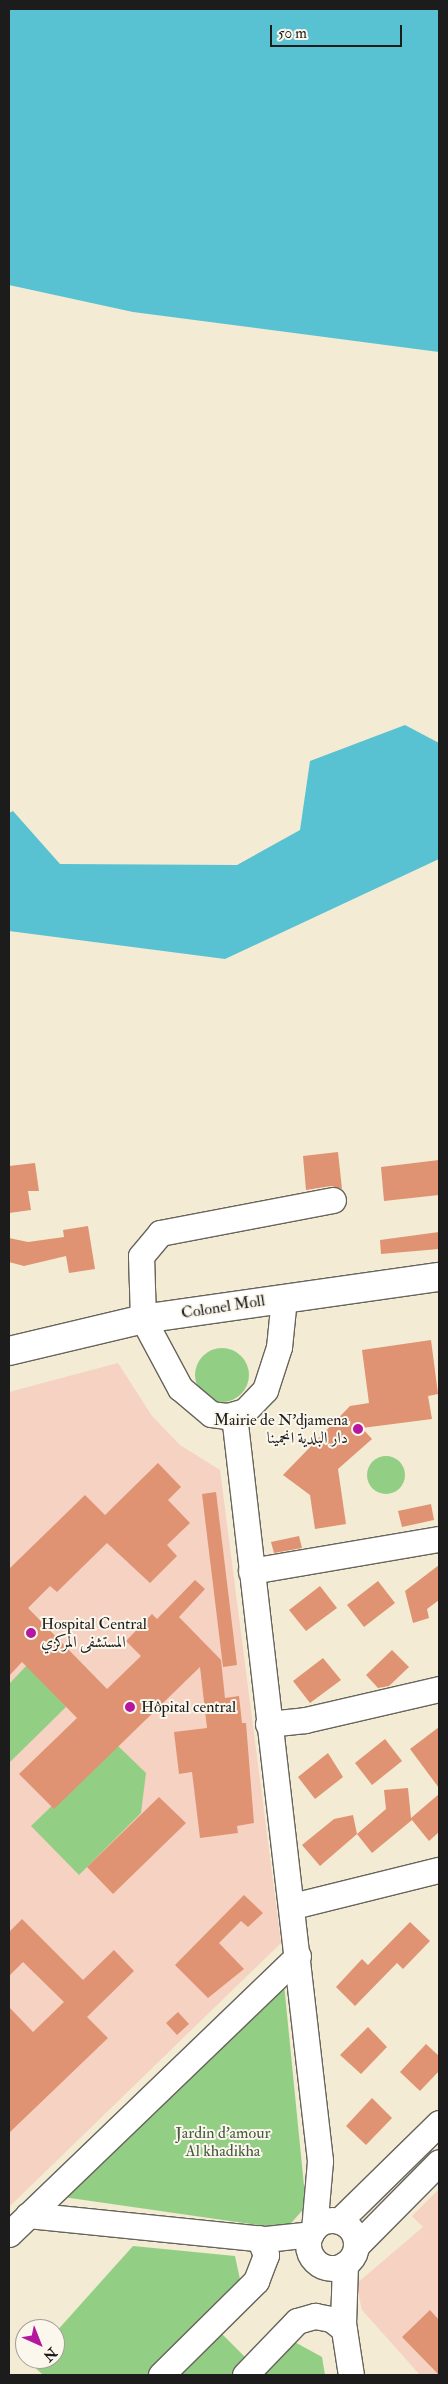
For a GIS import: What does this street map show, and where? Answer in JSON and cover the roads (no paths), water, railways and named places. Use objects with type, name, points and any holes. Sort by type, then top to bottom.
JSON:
[{"type":"main road","name":"Colonel Moll","points":[[9,1351],[143,1319],[439,1277]]},
{"type":"street","points":[[284,1298],[281,1338],[270,1381],[259,1399],[234,1415],[211,1414],[186,1395],[143,1319],[141,1256],[160,1233],[333,1200]]},
{"type":"street","points":[[234,1415],[268,1724],[293,1906],[320,2161],[332,2193],[325,2226]]},
{"type":"street","points":[[251,1571],[439,1539]]},
{"type":"street","points":[[268,1724],[305,1720],[439,1689]]},
{"type":"street","points":[[293,1906],[439,1870]]},
{"type":"street","points":[[9,2234],[298,1956]]},
{"type":"street","points":[[344,2326],[308,2246],[325,2226],[439,2123]]},
{"type":"street","points":[[28,2215],[263,2239],[332,2268],[351,2255],[439,2162]]},
{"type":"street","points":[[263,2239],[325,2226],[352,2231],[344,2326],[350,2375]]},
{"type":"street","points":[[161,2375],[256,2281],[266,2255],[263,2239]]},
{"type":"street","points":[[245,2375],[297,2321],[315,2316],[331,2319],[344,2326]]},
{"type":"water","points":[[9,9],[439,9],[439,352],[133,312],[9,285]]},
{"type":"water","points":[[405,725],[439,743],[439,859],[225,959],[9,931],[9,813],[13,811],[60,864],[237,865],[300,830],[310,761]]},
{"type":"place","name":"Mairie de N'djamena دار البلدية انجمينا","points":[[358,1429]]},
{"type":"place","name":"Hospital Central المستشفى المركزي","points":[[31,1633]]},
{"type":"place","name":"Hôpital central","points":[[130,1707]]},
{"type":"park label","name":"Jardin d'amour Al khadikha","points":[[223,2142]]}]
